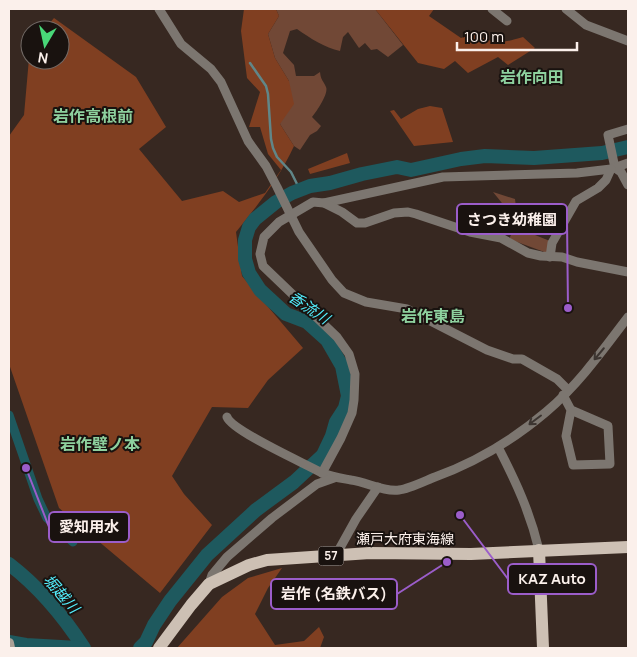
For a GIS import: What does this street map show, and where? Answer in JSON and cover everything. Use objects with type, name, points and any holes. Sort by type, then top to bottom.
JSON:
[{"type":"main road","name":"瀬戸大府東海線","points":[[159,648],[208,584],[249,565],[267,560],[370,553],[470,554],[628,547]]},
{"type":"main road","points":[[539,550],[543,648]]},
{"type":"main road","points":[[9,643],[10,648]]},
{"type":"street","points":[[160,9],[181,44],[212,70],[221,82],[248,141],[266,166],[299,232],[332,280],[344,293],[366,302],[407,309],[487,350],[513,359],[522,359],[557,379],[566,392],[571,410],[566,436],[573,465],[610,464],[608,426],[571,410]]},
{"type":"street","points":[[492,9],[507,21]]},
{"type":"street","points":[[566,9],[586,25],[628,41]]},
{"type":"street","points":[[550,257],[552,243],[576,201],[598,188],[613,169],[608,135],[628,129]]},
{"type":"street","points":[[324,204],[443,177],[577,173],[613,169],[628,163]]},
{"type":"street","points":[[613,169],[621,172],[628,185]]},
{"type":"street","points":[[320,473],[341,438],[352,413],[355,374],[349,354],[337,337],[263,266],[260,254],[264,237],[278,222],[313,202],[324,204],[342,212],[357,223],[365,223],[394,213],[408,212],[470,232],[501,238],[528,253],[562,257],[577,262],[628,272]]},
{"type":"street","points":[[227,417],[229,423],[320,473],[334,478],[400,490],[459,468],[498,447],[546,412],[566,392],[628,317]]},
{"type":"street","points":[[498,447],[518,485],[531,518],[539,550]]},
{"type":"street","points":[[208,584],[212,575],[227,557],[272,518],[317,484],[334,478]]},
{"type":"street","points":[[336,555],[356,519],[378,487]]},
{"type":"shaded area","points":[[244,9],[276,9],[279,16],[268,34],[275,58],[289,81],[294,104],[280,124],[294,146],[281,170],[268,154],[260,127],[249,127],[260,92],[247,78],[241,31]]},
{"type":"shaded area","points":[[276,9],[375,9],[403,45],[388,57],[377,49],[371,50],[365,43],[359,48],[348,32],[343,37],[340,51],[323,45],[297,29],[290,31],[283,53],[294,65],[296,76],[314,76],[320,72],[326,87],[326,93],[322,102],[312,117],[321,126],[310,135],[300,150],[294,146],[280,124],[289,81],[275,58],[268,34],[279,16]]},
{"type":"shaded area","points":[[375,9],[434,9],[429,16],[461,38],[473,33],[497,42],[523,37],[535,48],[508,65],[498,57],[468,73],[455,61],[444,69],[418,63]]},
{"type":"shaded area","points":[[70,30],[136,77],[166,127],[139,149],[182,201],[223,191],[239,202],[265,193],[279,173],[260,201],[236,232],[242,276],[303,348],[268,380],[248,408],[212,407],[172,476],[184,494],[212,525],[160,593],[59,508],[9,364],[9,136],[24,115],[28,70],[70,70]]},
{"type":"shaded area","points":[[430,106],[442,108],[453,142],[414,146],[390,111],[394,110],[401,119],[418,109]]},
{"type":"shaded area","points":[[347,153],[350,163],[310,174],[308,169]]},
{"type":"shaded area","points":[[493,192],[515,199],[517,215],[535,235],[550,241],[547,253],[509,239],[512,233],[506,208]]},
{"type":"shaded area","points":[[282,568],[268,588],[255,614],[275,645],[304,641],[319,627],[324,637],[320,648],[177,648],[222,597],[248,578]]},
{"type":"waterway","points":[[250,63],[266,86],[273,148],[277,157],[291,172],[300,190]]},
{"type":"waterway","name":"香流川","points":[[140,648],[146,642],[154,625],[170,601],[207,555],[256,510],[294,482],[323,455],[336,422],[345,408],[348,396],[342,366],[327,340],[307,322],[286,314],[260,290],[249,273],[245,259],[245,240],[249,227],[255,219],[276,202],[310,186],[397,167],[411,170],[461,159],[485,156],[534,158],[602,153],[628,147]]},
{"type":"waterway","points":[[9,415],[38,499],[47,518],[73,542]]},
{"type":"waterway","name":"堀越川","points":[[9,564],[31,582],[50,603],[84,648]]},
{"type":"waterway","name":"香流川","points":[[9,642],[26,645],[78,648]]},
{"type":"place","name":"さつき幼稚園","points":[[568,308]]},
{"type":"place","name":"愛知用水","points":[[26,468]]},
{"type":"place","name":"KAZ Auto","points":[[460,515]]},
{"type":"place","name":"岩作 (名鉄バス)","points":[[447,562]]},
{"type":"district","name":"岩作向田","points":[[532,77]]},
{"type":"district","name":"岩作高根前","points":[[93,116]]},
{"type":"district","name":"岩作東島","points":[[433,316]]},
{"type":"district","name":"岩作壁ノ本","points":[[100,444]]}]
